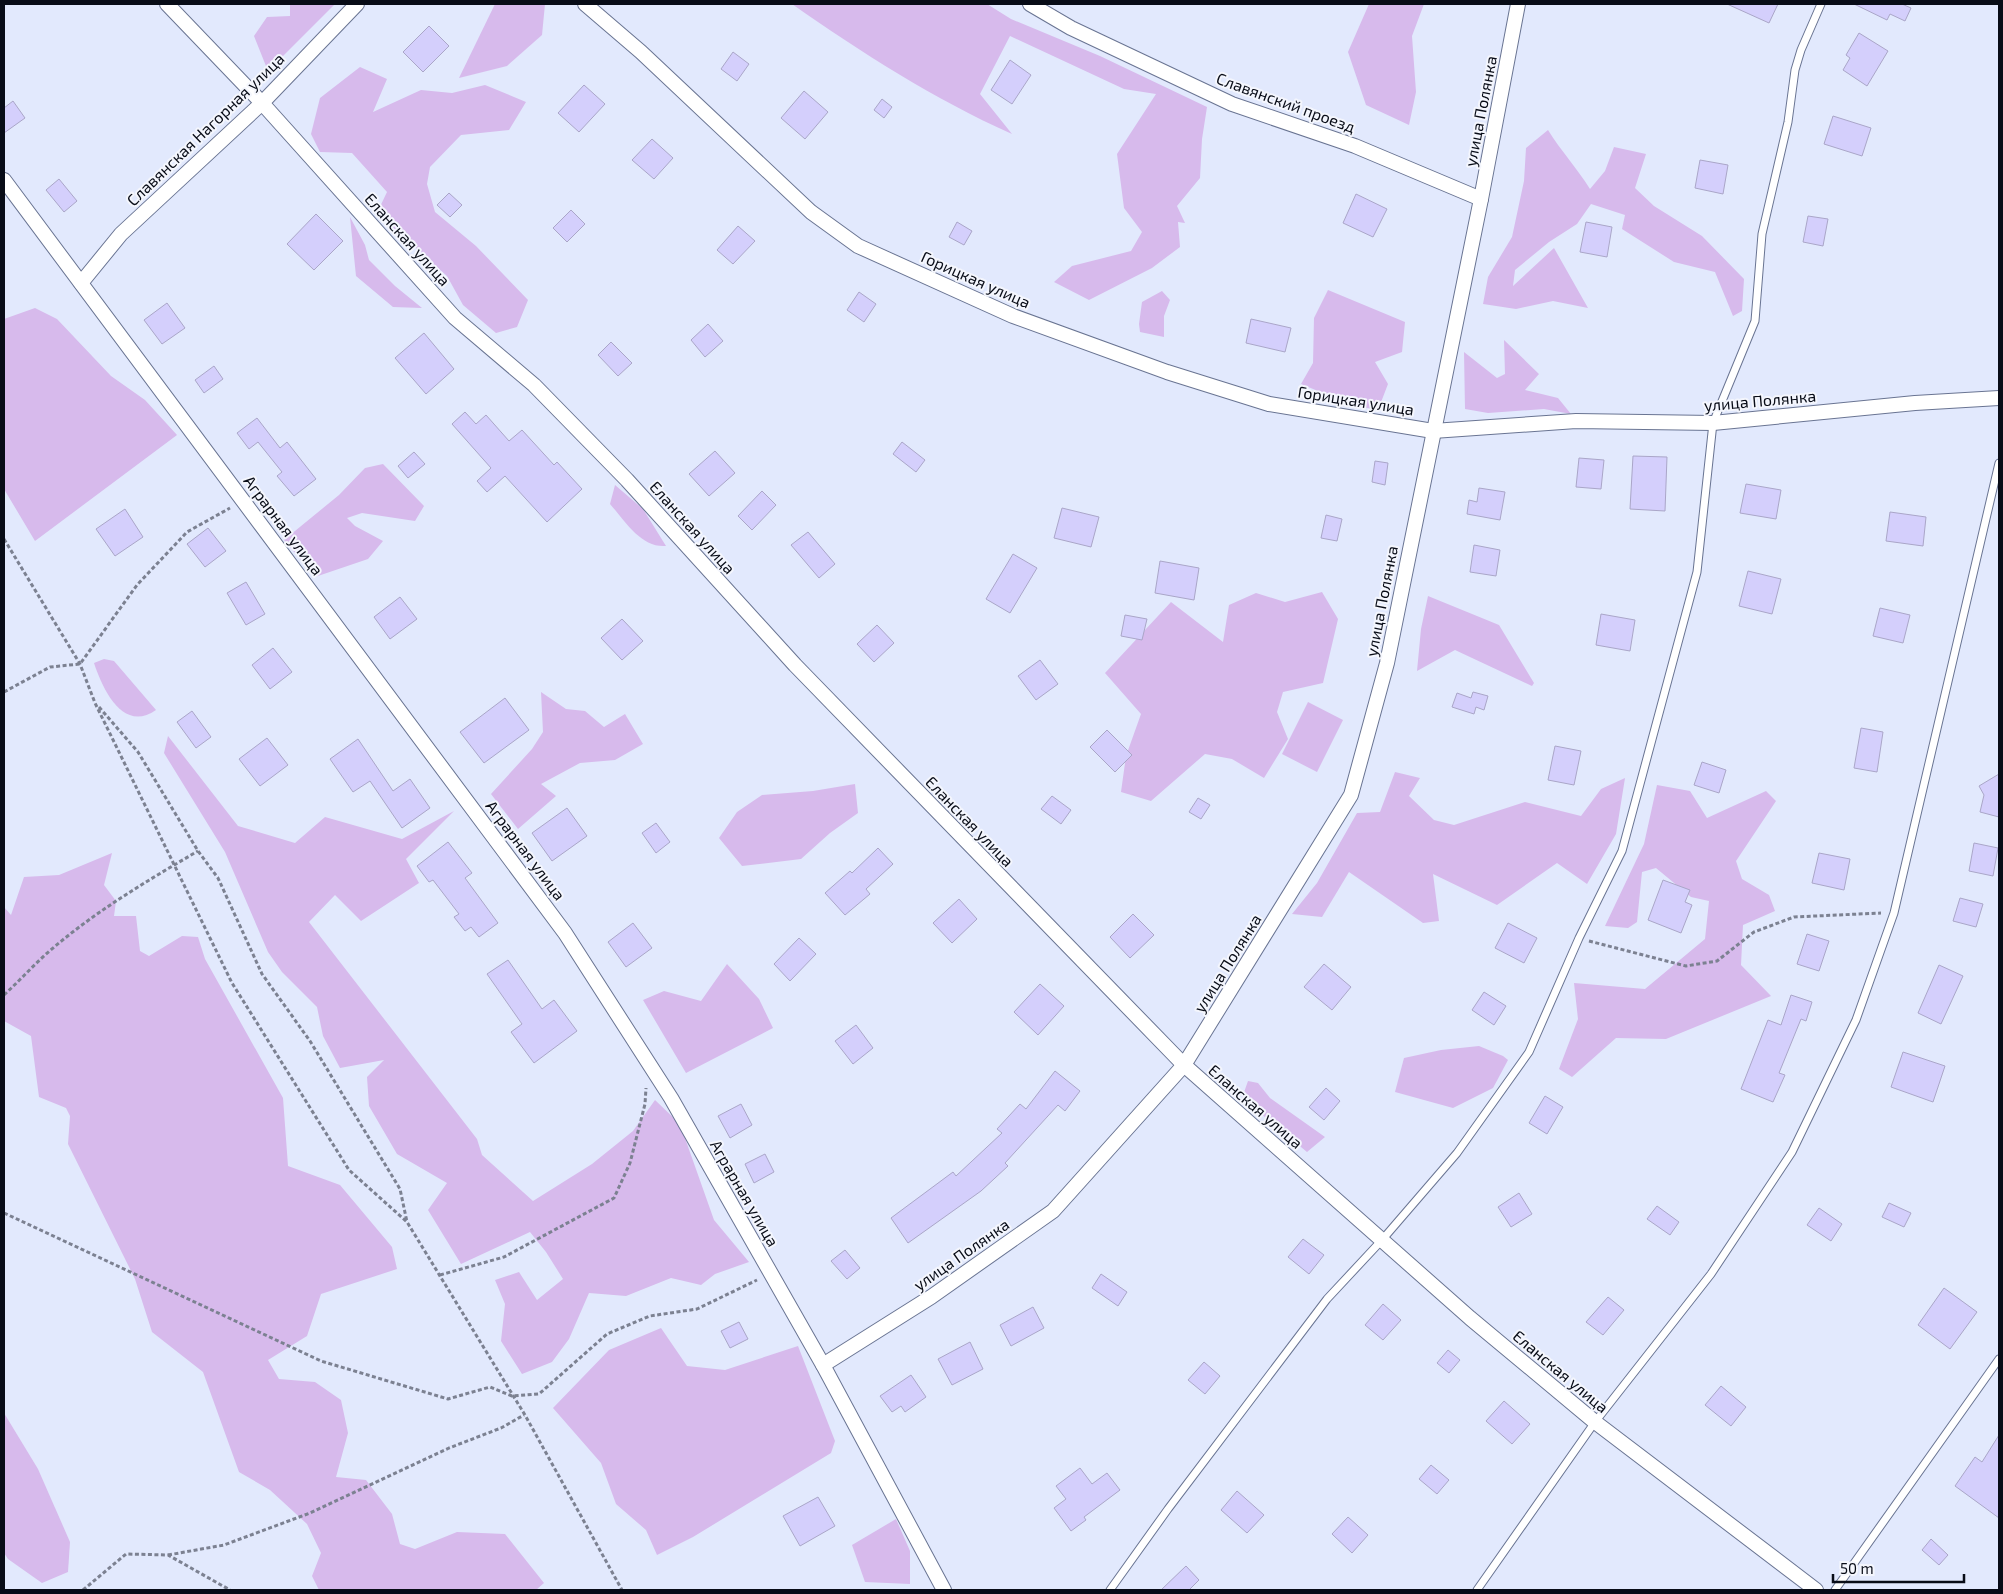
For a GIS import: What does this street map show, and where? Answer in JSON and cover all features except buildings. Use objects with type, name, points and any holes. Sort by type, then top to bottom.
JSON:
[{"type":"street","name":"Еланская улица","points":[[167,4],[262,103],[455,318],[534,385],[627,480],[795,665],[1184,1065],[1470,1318],[1595,1422],[1816,1590]]},
{"type":"street","name":"Славянская Нагорная улица","points":[[81,283],[121,234],[262,103],[357,4]]},
{"type":"street","name":"Горицкая улица","points":[[585,4],[641,52],[811,212],[858,246],[1013,316],[1167,372],[1269,404],[1433,431]]},
{"type":"street","name":"Славянский проезд","points":[[1030,4],[1071,28],[1232,104],[1355,146],[1481,199]]},
{"type":"street","name":"улица Полянка","points":[[823,1366],[931,1298],[1053,1212],[1184,1065],[1351,795],[1387,663],[1481,199],[1518,4]]},
{"type":"street","name":"Аграрная улица","points":[[4,180],[565,932],[648,1062],[771,1274],[944,1590]]},
{"type":"street","name":"улица Полянка","points":[[1433,431],[1576,421],[1713,423],[1915,402],[1999,398]]},
{"type":"lane","points":[[1110,1590],[1168,1509],[1327,1299],[1382,1240],[1457,1153],[1529,1052],[1579,938],[1622,851],[1695,581],[1713,423],[1755,321],[1762,234],[1788,122],[1795,70],[1800,50],[1821,4]]},
{"type":"lane","points":[[1477,1590],[1595,1422],[1711,1274],[1792,1152],[1856,1020],[1894,912],[1999,463]]},
{"type":"lane","points":[[1835,1590],[1999,1359]]},
{"type":"path","points":[[4,692],[50,668],[80,664],[137,585],[187,532],[244,501]]},
{"type":"path","points":[[4,539],[80,664],[95,703],[232,983],[349,1170],[407,1222],[524,1415],[622,1590]]},
{"type":"path","points":[[95,703],[138,752],[198,851],[218,878],[262,974],[310,1041],[400,1189],[407,1222]]},
{"type":"path","points":[[4,995],[53,949],[139,886],[198,851]]},
{"type":"path","points":[[1579,938],[1686,966],[1717,961],[1754,932],[1794,917],[1894,912]]},
{"type":"path","points":[[440,1275],[504,1257],[614,1198],[630,1163],[645,1104],[648,1062]]},
{"type":"path","points":[[4,1213],[321,1361],[448,1399],[490,1387],[512,1396],[539,1394],[607,1334],[650,1316],[697,1309],[771,1274]]},
{"type":"path","points":[[83,1590],[126,1554],[168,1556],[224,1545],[310,1512],[449,1448],[501,1428],[524,1415]]},
{"type":"path","points":[[168,1556],[230,1590]]},
{"type":"shaded area","points":[[290,4],[335,4],[268,71],[254,36],[267,17],[290,16]]},
{"type":"shaded area","points":[[495,4],[545,4],[542,35],[507,66],[459,78]]},
{"type":"shaded area","points":[[792,4],[987,4],[1011,19],[1100,56],[1207,107],[1202,139],[1200,178],[1177,206],[1185,223],[1178,222],[1180,247],[1152,268],[1089,300],[1054,282],[1072,266],[1131,251],[1142,232],[1124,208],[1117,154],[1156,94],[1124,89],[1010,36],[980,94],[1012,134],[955,106],[899,74]]},
{"type":"shaded area","points":[[1369,4],[1424,4],[1412,36],[1416,92],[1409,125],[1366,105],[1348,52]]},
{"type":"shaded area","points":[[360,67],[387,79],[373,112],[421,90],[452,93],[485,85],[526,102],[509,130],[461,135],[430,167],[427,184],[435,212],[476,246],[528,300],[517,327],[496,333],[463,305],[447,276],[377,213],[387,192],[352,153],[320,152],[311,134],[320,98]]},
{"type":"shaded area","points":[[1548,130],[1590,189],[1605,171],[1614,147],[1646,154],[1635,188],[1654,206],[1702,236],[1744,279],[1742,311],[1733,316],[1715,272],[1674,262],[1622,229],[1625,215],[1591,204],[1577,224],[1549,242],[1515,270],[1513,286],[1554,248],[1588,308],[1553,301],[1516,309],[1483,304],[1488,277],[1512,237],[1524,181],[1526,148]]},
{"type":"shaded area","points":[[350,217],[365,245],[369,260],[395,286],[422,308],[393,307],[356,276]]},
{"type":"shaded area","points":[[1328,290],[1405,322],[1402,352],[1375,362],[1388,384],[1378,410],[1352,405],[1301,384],[1313,363],[1314,318]]},
{"type":"shaded area","points":[[1162,291],[1170,300],[1164,316],[1164,337],[1140,332],[1139,324],[1142,302]]},
{"type":"shaded area","points":[[35,308],[57,319],[111,376],[145,400],[177,435],[35,541],[4,489],[4,319]]},
{"type":"shaded area","points":[[1504,340],[1539,374],[1525,390],[1558,398],[1571,414],[1544,409],[1488,413],[1465,409],[1464,352],[1497,378],[1505,374]]},
{"type":"shaded area","points":[[383,464],[424,506],[415,521],[362,513],[347,518],[355,526],[383,541],[368,559],[315,577],[284,540],[339,495],[365,468]]},
{"type":"shaded area","points":[[615,485],[643,509],[666,546],[649,543],[641,538],[610,504]]},
{"type":"shaded area","points":[[1322,592],[1338,619],[1323,683],[1283,692],[1277,712],[1288,739],[1264,778],[1232,759],[1205,754],[1151,801],[1121,792],[1126,756],[1141,714],[1105,673],[1171,602],[1223,642],[1229,605],[1256,593],[1285,602]]},
{"type":"shaded area","points":[[1428,596],[1499,625],[1534,683],[1532,686],[1455,650],[1417,671],[1421,629]]},
{"type":"shaded area","points":[[104,659],[114,661],[156,710],[144,716],[134,716],[124,712],[116,705],[103,685],[94,663]]},
{"type":"shaded area","points":[[541,692],[566,709],[585,711],[604,727],[625,714],[643,744],[615,760],[580,763],[541,784],[556,796],[518,829],[491,794],[532,749],[543,732]]},
{"type":"shaded area","points":[[1308,702],[1343,720],[1317,772],[1282,754]]},
{"type":"shaded area","points":[[168,736],[238,826],[295,843],[325,817],[402,839],[454,811],[406,859],[419,883],[361,921],[335,895],[309,922],[477,1139],[482,1155],[533,1201],[592,1164],[633,1131],[655,1100],[680,1124],[714,1220],[749,1262],[715,1274],[701,1285],[671,1278],[626,1296],[589,1293],[569,1339],[552,1362],[522,1374],[501,1341],[505,1304],[495,1280],[519,1272],[537,1300],[563,1279],[546,1252],[530,1232],[461,1264],[428,1210],[447,1183],[397,1154],[369,1106],[367,1077],[384,1060],[340,1068],[323,1036],[317,1007],[282,972],[268,952],[225,852],[164,753]]},
{"type":"shaded area","points":[[1395,772],[1420,778],[1409,796],[1434,820],[1454,825],[1525,802],[1581,816],[1601,789],[1625,778],[1616,834],[1587,884],[1557,863],[1497,905],[1433,874],[1439,921],[1423,923],[1349,872],[1322,917],[1292,914],[1317,883],[1357,813],[1380,812]]},
{"type":"shaded area","points":[[855,784],[858,813],[830,833],[801,859],[742,866],[719,838],[737,812],[762,795],[813,791]]},
{"type":"shaded area","points":[[1657,785],[1690,791],[1707,818],[1766,791],[1776,801],[1736,861],[1742,879],[1769,895],[1775,911],[1743,925],[1741,965],[1771,996],[1666,1039],[1616,1038],[1572,1077],[1559,1069],[1578,1019],[1574,983],[1645,989],[1705,939],[1709,901],[1691,897],[1656,868],[1642,872],[1637,922],[1628,928],[1605,926],[1644,844]]},
{"type":"shaded area","points":[[112,853],[104,885],[116,901],[114,916],[136,916],[140,951],[149,956],[182,936],[198,937],[205,959],[283,1098],[288,1166],[340,1185],[392,1247],[397,1269],[321,1294],[307,1336],[268,1360],[279,1379],[315,1382],[341,1400],[348,1433],[336,1477],[366,1480],[392,1514],[400,1544],[415,1549],[457,1532],[505,1534],[544,1583],[536,1590],[319,1590],[312,1576],[321,1553],[307,1524],[270,1490],[239,1472],[203,1372],[152,1332],[135,1279],[68,1144],[70,1116],[66,1108],[39,1097],[31,1036],[4,1021],[4,907],[11,915],[24,877],[59,875]]},
{"type":"shaded area","points":[[727,964],[759,999],[773,1028],[686,1073],[643,1000],[664,991],[701,1001]]},
{"type":"shaded area","points":[[1479,1046],[1508,1060],[1493,1088],[1453,1108],[1395,1092],[1404,1058],[1441,1050]]},
{"type":"shaded area","points":[[1248,1081],[1258,1083],[1270,1098],[1325,1137],[1307,1152],[1242,1098]]},
{"type":"shaded area","points":[[661,1328],[687,1366],[725,1370],[798,1346],[835,1441],[831,1453],[693,1537],[657,1555],[646,1530],[616,1504],[601,1463],[553,1408],[609,1350]]},
{"type":"shaded area","points":[[4,1413],[38,1469],[70,1542],[68,1572],[42,1583],[8,1559],[4,1553]]},
{"type":"shaded area","points":[[896,1519],[910,1551],[910,1584],[865,1582],[852,1545]]}]
